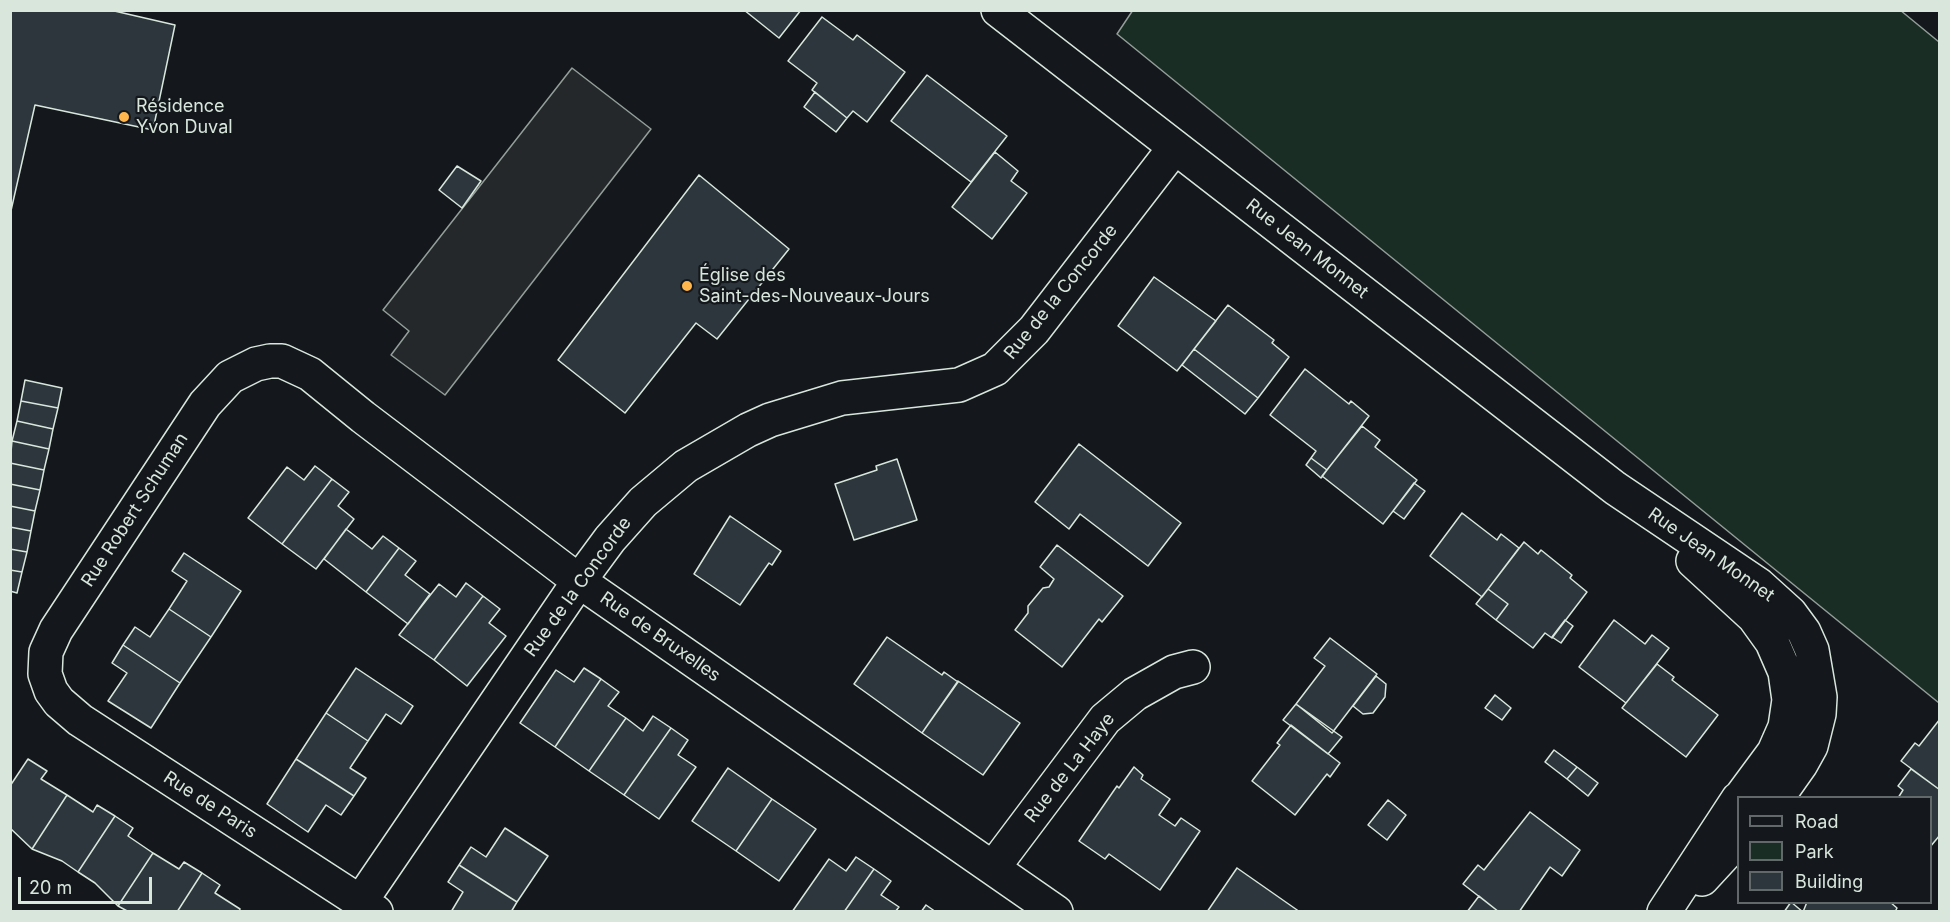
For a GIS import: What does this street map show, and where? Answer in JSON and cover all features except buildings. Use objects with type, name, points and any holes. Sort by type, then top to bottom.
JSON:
[{"type":"street","name":"Rue Jean Monnet","points":[[998,10],[1615,488],[1759,585],[1790,614],[1804,632],[1812,650],[1820,697],[1819,714],[1811,746],[1801,765],[1778,796]]},
{"type":"street","name":"Rue de la Concorde","points":[[368,906],[579,581],[609,539],[643,502],[686,466],[748,429],[795,411],[842,398],[959,385],[1004,362],[1034,330],[1175,147]]},
{"type":"street","name":"Rue de Bruxelles","points":[[270,361],[282,361],[310,374],[372,424],[579,581],[993,868],[1042,908]]},
{"type":"street","name":"Rue Robert Schuman","points":[[51,691],[45,663],[50,641],[205,404],[230,377],[256,364],[270,361]]},
{"type":"street","name":"Rue Jean Monnet","points":[[1615,488],[1754,617],[1779,656],[1785,672],[1789,700],[1788,715],[1780,741],[1740,796]]},
{"type":"street","name":"Rue de La Haye","points":[[993,868],[1105,719],[1135,694],[1174,672],[1193,668]]},
{"type":"street","name":"Rue de Paris","points":[[51,691],[59,702],[80,720],[368,906]]},
{"type":"street","name":"Rue Jean Monnet","points":[[1664,912],[1714,832],[1737,801]]},
{"type":"street","points":[[1672,912],[1737,841]]},
{"type":"green space","points":[[1133,10],[1900,10],[1939,42],[1939,703],[1117,34]]},
{"type":"shaded area","points":[[572,68],[651,129],[445,395],[391,355],[409,331],[383,310]]},
{"type":"place","name":"Résidence Yvon Duval","points":[[124,117]]},
{"type":"place","name":"Église des Saint-des-Nouveaux-Jours","points":[[687,286]]}]
